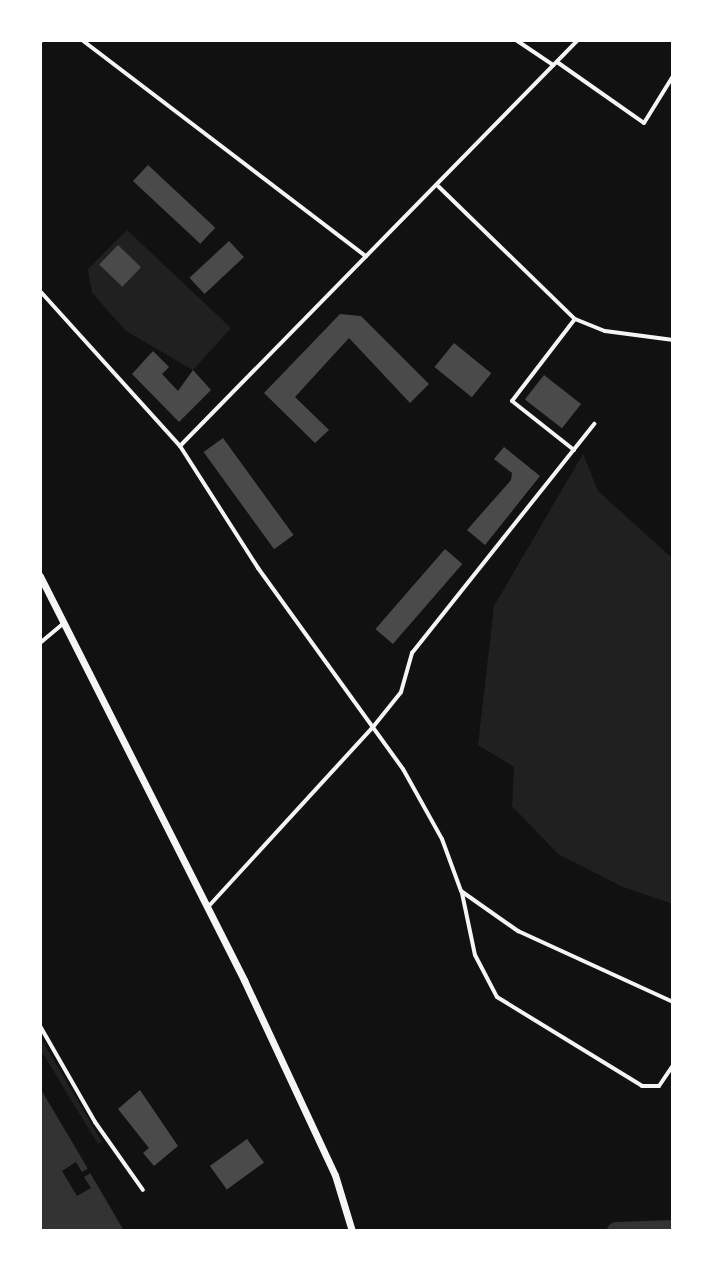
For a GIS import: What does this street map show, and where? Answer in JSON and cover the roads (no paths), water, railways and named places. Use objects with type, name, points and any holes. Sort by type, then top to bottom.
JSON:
[{"type":"highway","points":[[40,576],[335,1175],[352,1231]]},
{"type":"street","points":[[82,40],[366,256]]},
{"type":"street","points":[[516,40],[644,123],[673,76]]},
{"type":"street","points":[[180,446],[578,40]]},
{"type":"street","points":[[438,186],[575,319],[605,331],[673,340]]},
{"type":"street","points":[[40,291],[180,446],[258,568],[373,727],[442,839],[461,891],[475,955],[497,997],[642,1086],[659,1086],[673,1065]]},
{"type":"street","points":[[574,450],[512,401],[575,319]]},
{"type":"street","points":[[206,910],[373,727],[401,692],[412,653],[594,424]]},
{"type":"street","points":[[40,643],[63,623]]},
{"type":"street","points":[[461,891],[518,931],[673,1002]]},
{"type":"street","points":[[40,1026],[95,1122],[143,1190]]},
{"type":"waterway","points":[[616,1231],[673,1229]]}]
